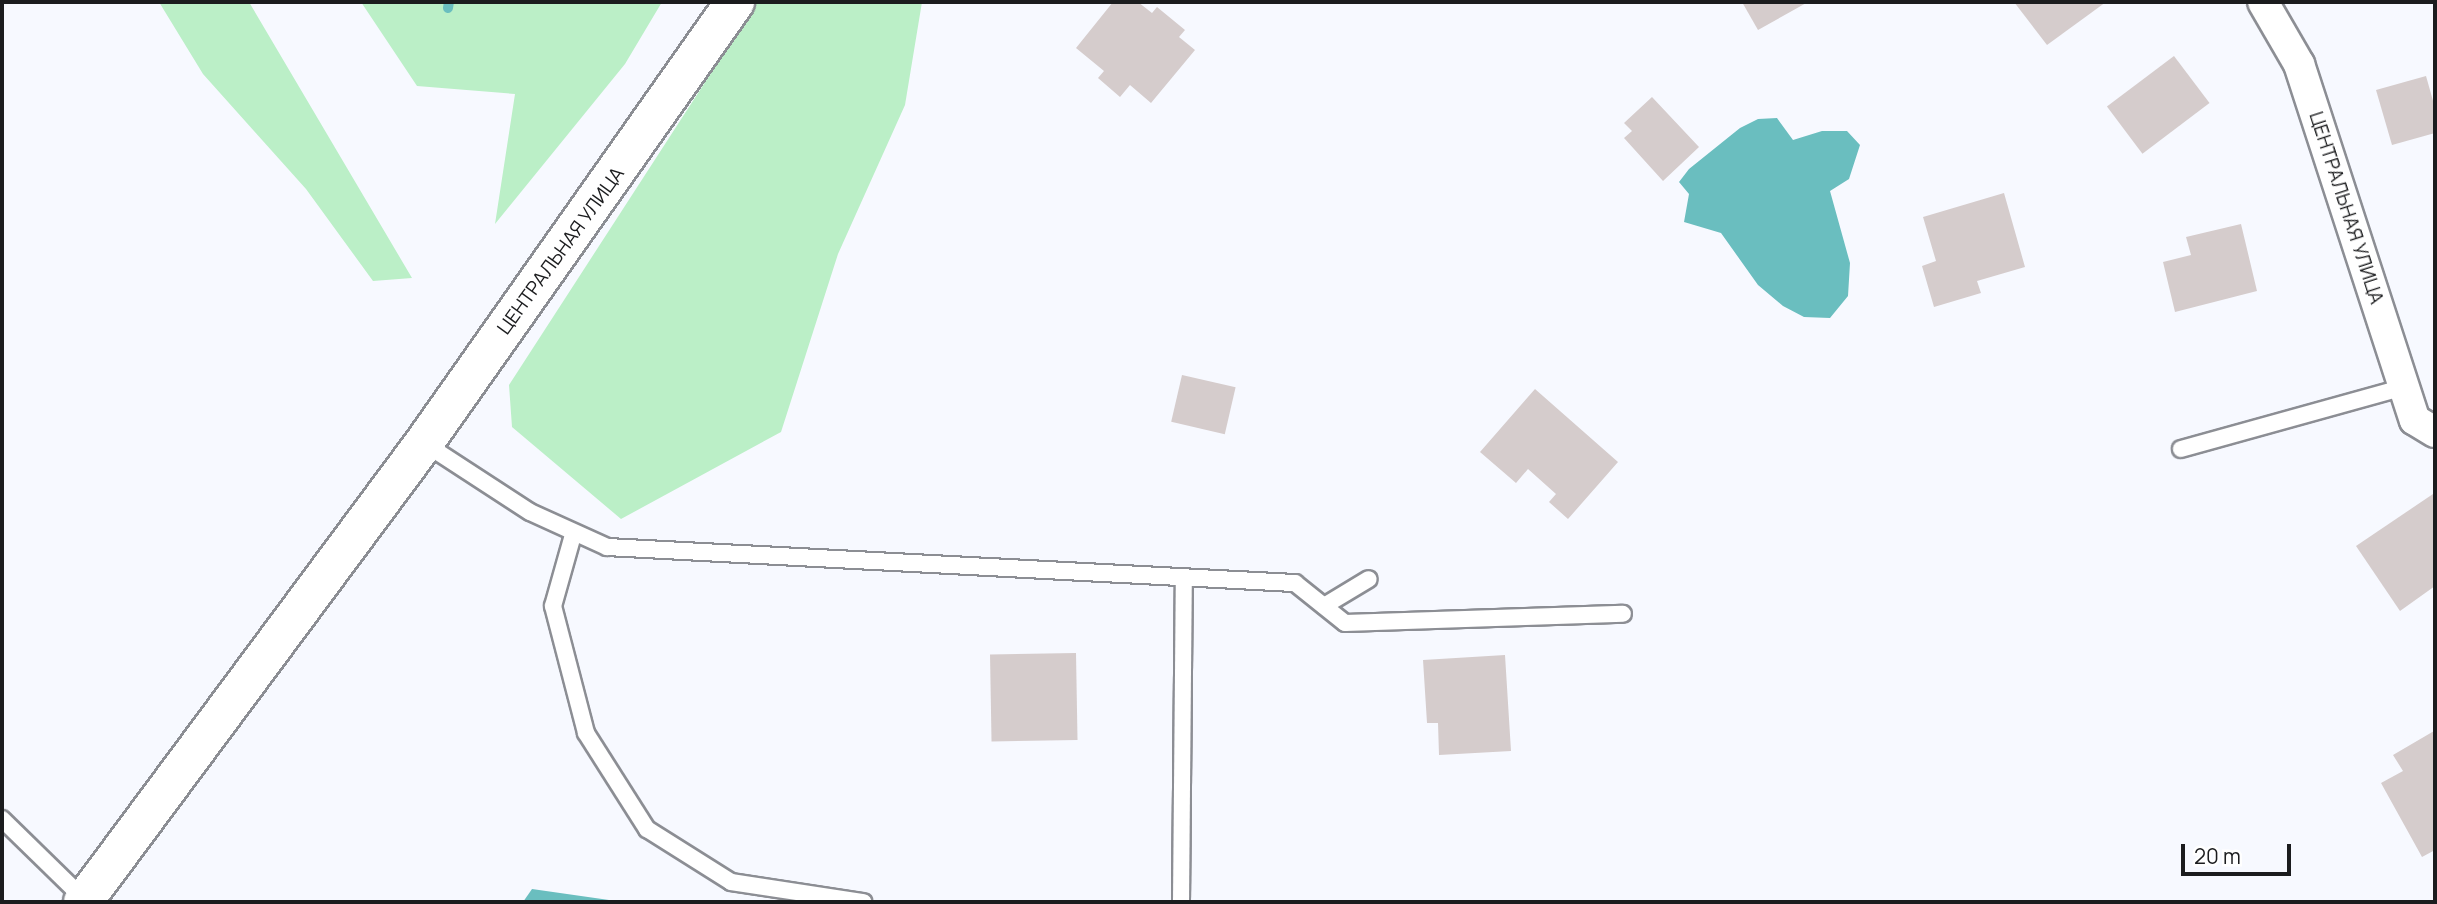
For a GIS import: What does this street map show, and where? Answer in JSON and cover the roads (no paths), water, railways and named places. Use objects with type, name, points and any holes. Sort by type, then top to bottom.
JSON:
[{"type":"street","name":"ЦЕНТРАЛЬНАЯ УЛИЦА","points":[[84,901],[424,443],[735,2]]},
{"type":"street","name":"ЦЕНТРАЛЬНАЯ УЛИЦА","points":[[2263,2],[2299,64],[2404,387],[2425,426]]},
{"type":"lane","points":[[2181,450],[2404,387]]},
{"type":"lane","points":[[424,443],[573,535],[607,547],[1295,583],[1345,624],[1623,614]]},
{"type":"lane","points":[[573,535],[553,606],[556,619],[586,733],[647,829],[731,882],[864,902]]},
{"type":"lane","points":[[1181,902],[1184,577]]},
{"type":"lane","points":[[1324,606],[1369,579]]},
{"type":"lane","points":[[2,819],[84,901]]},
{"type":"water","points":[[1777,118],[1793,140],[1822,131],[1847,131],[1860,145],[1849,179],[1830,191],[1850,263],[1848,296],[1830,318],[1804,317],[1783,306],[1758,285],[1721,233],[1684,222],[1689,194],[1679,182],[1689,169],[1740,128],[1758,119]]},
{"type":"water","points":[[532,889],[623,902],[523,902]]},
{"type":"waterway","points":[[448,8],[449,2]]}]
